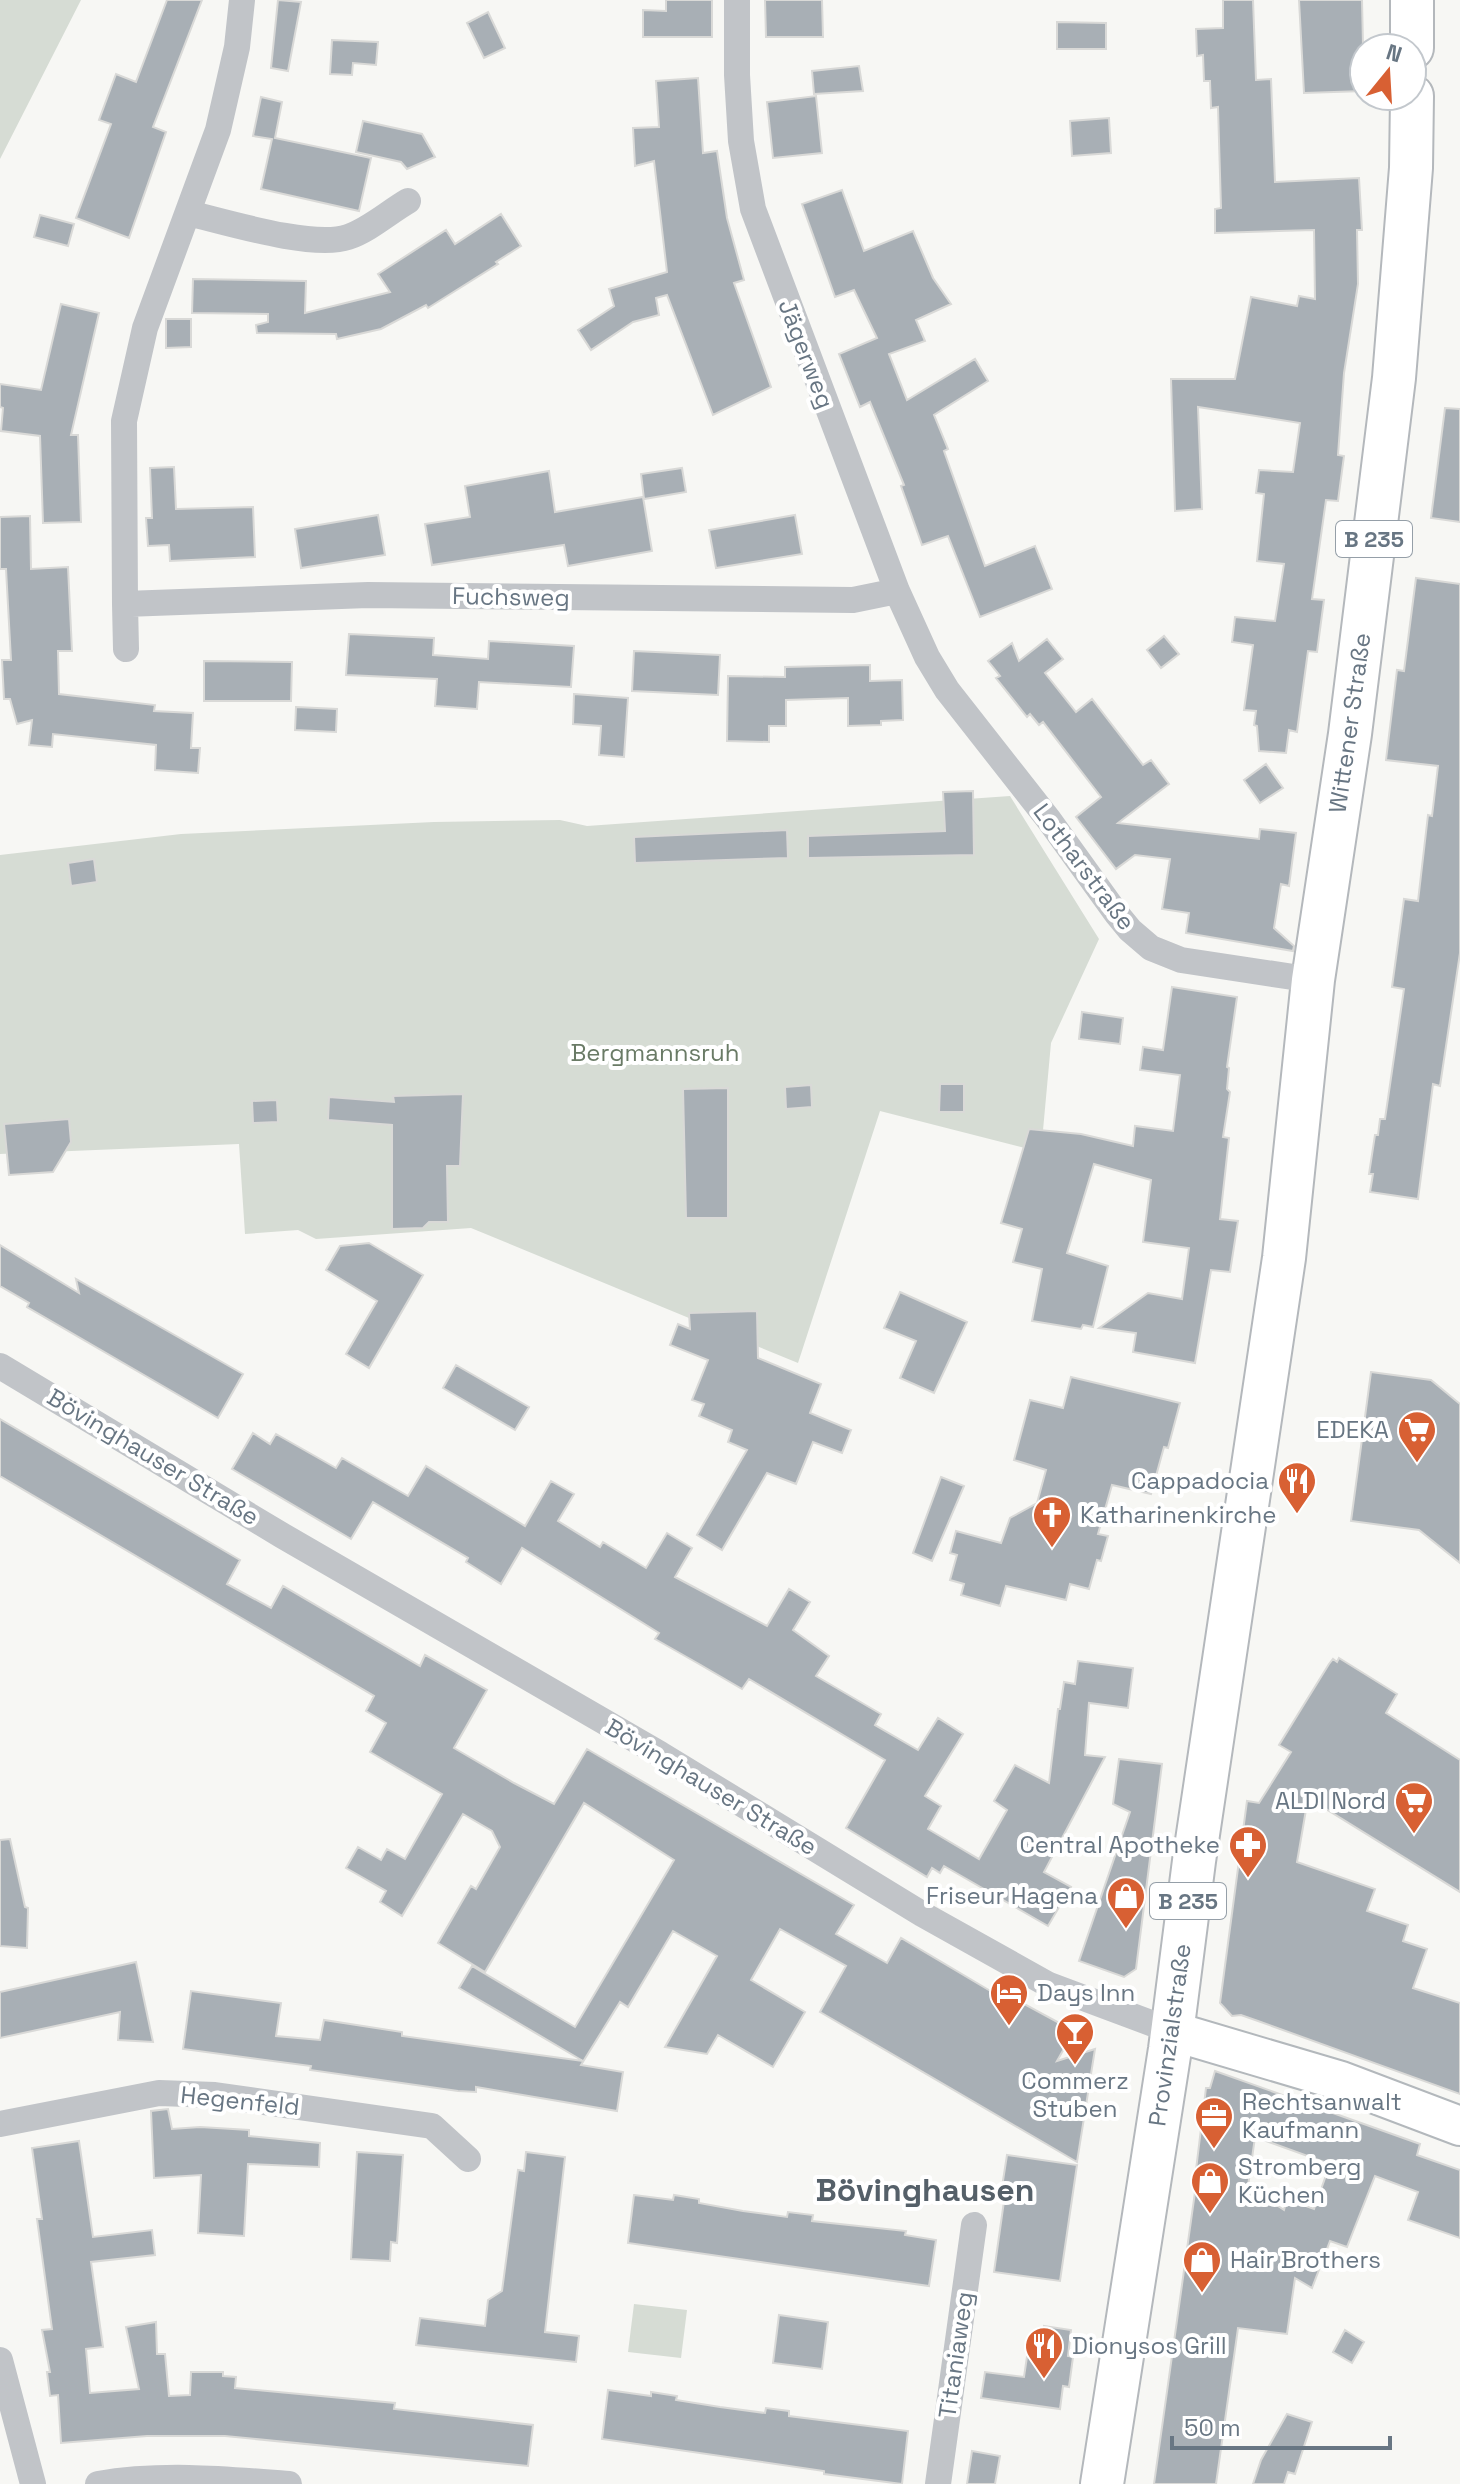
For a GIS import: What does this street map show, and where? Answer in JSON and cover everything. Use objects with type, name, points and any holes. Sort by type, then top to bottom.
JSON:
[{"type":"main road","points":[[1412,0],[1412,32]]},
{"type":"main road","name":"Wittener Straße","points":[[1270,1348],[1294,1181],[1301,1079],[1313,980],[1350,734],[1394,378],[1411,168],[1412,112]]},
{"type":"main road","name":"Provinzialstraße","points":[[1102,2484],[1172,2031],[1270,1348]]},
{"type":"main road","name":"Bövinghauser Straße","points":[[1172,2031],[1341,2081],[1460,2126]]},
{"type":"street","points":[[126,649],[124,421],[145,328],[218,130],[237,47],[242,0]]},
{"type":"street","name":"Jägerweg","points":[[737,0],[741,141],[753,209],[897,591],[927,657],[947,690]]},
{"type":"street","points":[[188,213],[272,234],[312,239],[348,237],[408,201]]},
{"type":"street","name":"Fuchsweg","points":[[125,604],[368,595],[853,600],[897,591]]},
{"type":"street","name":"Lotharstraße","points":[[947,690],[1049,820],[1116,913],[1151,948],[1181,960],[1313,980]]},
{"type":"street","name":"Bövinghauser Straße","points":[[0,1366],[283,1536],[660,1754],[922,1914],[1049,1985],[1172,2031]]},
{"type":"street","name":"Hegenfeld","points":[[0,2124],[159,2093],[215,2095],[432,2126],[468,2159]]},
{"type":"street","name":"Titaniaweg","points":[[938,2484],[974,2225]]},
{"type":"street","points":[[0,2360],[33,2484]]},
{"type":"street","points":[[98,2484],[119,2480],[205,2477],[289,2484]]},
{"type":"green space","points":[[0,0],[81,0],[0,159]]},
{"type":"green space","name":"Bergmannsruh","points":[[1010,796],[1099,939],[1051,1043],[1041,1152],[880,1111],[798,1363],[471,1228],[316,1239],[298,1230],[245,1234],[239,1144],[0,1154],[0,855],[181,834],[434,822],[560,820],[587,826]]},
{"type":"green space","points":[[634,2304],[687,2310],[681,2358],[628,2352]]},
{"type":"building","points":[[167,0],[202,0],[153,127],[166,132],[129,238],[76,218],[111,124],[99,120],[116,74],[136,82]]},
{"type":"building","points":[[278,0],[301,2],[288,71],[271,68]]},
{"type":"building","points":[[666,0],[712,0],[712,37],[643,37],[643,10],[666,11]]},
{"type":"building","points":[[765,0],[822,0],[823,37],[766,37]]},
{"type":"building","points":[[1223,0],[1253,0],[1256,80],[1271,79],[1275,182],[1359,178],[1362,230],[1357,230],[1358,284],[1344,373],[1338,455],[1344,456],[1338,501],[1326,500],[1312,599],[1324,600],[1317,652],[1308,651],[1297,732],[1289,730],[1286,753],[1259,751],[1257,726],[1254,725],[1256,711],[1244,710],[1253,645],[1232,642],[1235,617],[1275,621],[1284,564],[1257,561],[1264,494],[1256,493],[1259,470],[1293,472],[1300,423],[1198,407],[1202,509],[1175,511],[1171,379],[1235,379],[1251,297],[1297,306],[1299,296],[1315,299],[1314,230],[1215,233],[1215,209],[1221,208],[1218,107],[1211,108],[1210,81],[1204,81],[1203,55],[1197,56],[1196,29],[1223,28]]},
{"type":"building","points":[[1299,0],[1362,0],[1363,32],[1348,32],[1348,92],[1304,93]]},
{"type":"building","points":[[488,12],[505,48],[484,58],[467,23]]},
{"type":"building","points":[[1057,22],[1106,23],[1106,49],[1057,49]]},
{"type":"building","points":[[332,40],[378,42],[376,65],[353,63],[352,75],[330,74]]},
{"type":"building","points":[[859,66],[863,91],[814,94],[812,71]]},
{"type":"building","points":[[698,78],[703,153],[717,151],[727,218],[744,280],[734,283],[771,387],[713,415],[667,295],[656,298],[659,315],[633,322],[591,350],[578,330],[614,306],[609,289],[667,272],[654,161],[635,166],[633,128],[659,127],[656,81]]},
{"type":"building","points":[[816,96],[822,153],[773,158],[767,102]]},
{"type":"building","points":[[261,97],[282,102],[275,138],[371,158],[359,211],[261,189],[272,139],[253,136]]},
{"type":"building","points":[[1109,118],[1111,153],[1072,156],[1070,121]]},
{"type":"building","points":[[363,121],[422,134],[435,157],[407,169],[401,162],[356,152]]},
{"type":"building","points":[[842,190],[864,251],[913,231],[933,278],[951,304],[916,320],[925,341],[889,354],[907,400],[975,359],[988,381],[934,415],[985,566],[1035,546],[1052,589],[980,617],[948,536],[922,545],[901,486],[904,485],[870,402],[860,407],[839,354],[877,338],[854,290],[835,297],[802,204]]},
{"type":"building","points":[[501,214],[521,246],[428,308],[426,305],[381,329],[337,339],[336,334],[257,333],[256,325],[268,322],[268,314],[192,313],[193,279],[306,281],[305,313],[390,292],[378,274],[446,230],[455,244]]},
{"type":"building","points":[[40,215],[74,224],[68,246],[34,237]]},
{"type":"building","points":[[61,304],[99,313],[71,435],[78,435],[81,522],[43,523],[40,436],[1,431],[3,408],[0,407],[0,384],[41,390]]},
{"type":"building","points":[[166,319],[191,319],[191,347],[166,348]]},
{"type":"building","points":[[1445,408],[1460,409],[1460,522],[1431,518]]},
{"type":"building","points":[[174,467],[176,509],[253,507],[255,557],[170,561],[169,545],[148,546],[146,518],[152,518],[150,468]]},
{"type":"building","points":[[682,468],[686,492],[644,499],[641,474]]},
{"type":"building","points":[[549,471],[555,512],[643,497],[652,551],[568,566],[564,545],[432,565],[425,524],[470,517],[465,486]]},
{"type":"building","points":[[378,515],[385,555],[301,568],[295,529]]},
{"type":"building","points":[[795,515],[802,554],[716,568],[709,530]]},
{"type":"building","points":[[30,516],[31,569],[68,567],[72,651],[58,651],[59,694],[155,705],[154,711],[193,713],[191,748],[200,748],[198,773],[155,770],[156,745],[53,734],[52,747],[29,745],[32,720],[17,724],[10,699],[4,699],[2,660],[11,660],[6,569],[0,569],[0,517]]},
{"type":"building","points":[[1416,578],[1460,584],[1460,953],[1440,1086],[1433,1084],[1418,1199],[1370,1192],[1373,1174],[1369,1174],[1375,1135],[1378,1135],[1380,1119],[1385,1119],[1404,989],[1392,987],[1404,899],[1418,901],[1428,815],[1432,816],[1438,766],[1386,760],[1397,670],[1404,671]]},
{"type":"building","points":[[349,634],[434,638],[433,655],[488,659],[489,641],[574,646],[571,687],[479,682],[477,709],[435,706],[437,679],[346,675]]},
{"type":"building","points":[[1164,636],[1179,654],[1161,668],[1147,650]]},
{"type":"building","points":[[1047,639],[1063,659],[1045,673],[1076,712],[1092,699],[1143,765],[1151,760],[1169,784],[1118,823],[1259,839],[1260,829],[1296,833],[1289,886],[1281,884],[1274,928],[1294,946],[1293,951],[1186,933],[1189,913],[1162,909],[1170,859],[1135,855],[1116,869],[1076,817],[1101,797],[1043,722],[1039,725],[1030,714],[1027,717],[996,678],[1000,676],[988,661],[1012,643],[1019,661]]},
{"type":"building","points":[[634,651],[720,655],[718,695],[632,691]]},
{"type":"building","points":[[204,661],[292,662],[291,701],[204,701]]},
{"type":"building","points":[[870,665],[870,681],[902,680],[903,720],[881,721],[881,725],[848,726],[848,698],[786,700],[786,726],[769,726],[769,742],[727,741],[728,676],[785,677],[785,667]]},
{"type":"building","points":[[574,694],[628,698],[624,757],[599,755],[601,726],[573,724]]},
{"type":"building","points":[[296,707],[337,709],[336,732],[295,730]]},
{"type":"building","points":[[1266,764],[1283,788],[1260,803],[1244,780]]},
{"type":"building","points":[[973,791],[974,855],[808,858],[808,836],[945,831],[943,792]]},
{"type":"building","points":[[787,830],[788,858],[635,863],[634,837]]},
{"type":"building","points":[[94,859],[97,882],[71,886],[68,863]]},
{"type":"building","points":[[1172,987],[1237,997],[1227,1067],[1227,1089],[1230,1092],[1223,1137],[1229,1138],[1220,1219],[1238,1221],[1230,1272],[1211,1270],[1195,1363],[1133,1352],[1136,1333],[1099,1328],[1148,1293],[1182,1299],[1189,1248],[1143,1242],[1151,1180],[1094,1164],[1067,1253],[1108,1266],[1093,1327],[1083,1325],[1081,1329],[1032,1321],[1042,1269],[1013,1262],[1022,1229],[1001,1223],[1029,1129],[1081,1134],[1133,1146],[1135,1126],[1173,1131],[1180,1075],[1140,1070],[1143,1047],[1163,1050]]},
{"type":"building","points":[[1082,1012],[1123,1018],[1120,1044],[1079,1039]]},
{"type":"building","points":[[940,1084],[964,1084],[964,1112],[939,1112]]},
{"type":"building","points":[[811,1085],[812,1107],[786,1109],[785,1087]]},
{"type":"building","points":[[728,1088],[728,1218],[686,1218],[683,1089]]},
{"type":"building","points":[[463,1094],[460,1166],[447,1166],[448,1222],[429,1222],[423,1228],[392,1229],[392,1125],[328,1120],[329,1097],[394,1102],[393,1096]]},
{"type":"building","points":[[277,1100],[278,1122],[253,1123],[252,1101]]},
{"type":"building","points":[[69,1119],[71,1142],[53,1172],[9,1175],[4,1124]]},
{"type":"building","points":[[369,1243],[423,1275],[369,1368],[346,1354],[377,1301],[326,1270],[340,1246]]},
{"type":"building","points":[[0,1245],[79,1293],[76,1279],[243,1374],[218,1418],[27,1307],[29,1303],[0,1286]]},
{"type":"building","points":[[900,1292],[967,1322],[934,1393],[900,1378],[916,1341],[884,1328]]},
{"type":"building","points":[[757,1311],[758,1358],[821,1384],[810,1413],[851,1430],[842,1453],[813,1442],[796,1484],[767,1473],[722,1550],[697,1535],[747,1450],[728,1442],[732,1430],[699,1416],[704,1404],[692,1400],[708,1360],[670,1345],[678,1324],[690,1329],[689,1313]]},
{"type":"building","points":[[456,1365],[529,1407],[515,1430],[443,1388]]},
{"type":"building","name":"EDEKA","points":[[1371,1372],[1431,1380],[1460,1404],[1460,1563],[1419,1530],[1351,1521]]},
{"type":"building","points":[[1071,1377],[1180,1403],[1151,1494],[1112,1485],[1098,1534],[1108,1536],[1089,1589],[1070,1584],[1066,1600],[1006,1586],[1000,1606],[961,1595],[964,1584],[950,1580],[957,1555],[950,1553],[956,1531],[1001,1543],[1010,1518],[1037,1503],[1046,1470],[1014,1460],[1030,1400],[1063,1408]]},
{"type":"building","points":[[0,1419],[240,1560],[227,1584],[271,1608],[283,1586],[420,1666],[425,1655],[487,1690],[454,1748],[514,1783],[554,1804],[587,1749],[854,1905],[836,1934],[887,1963],[901,1938],[1014,2005],[1017,2000],[1074,2031],[1057,2061],[1095,2049],[1077,2162],[820,2012],[846,1966],[780,1929],[751,1980],[805,2012],[773,2067],[718,2035],[707,2054],[665,2047],[717,1956],[673,1931],[628,2007],[620,2002],[581,2065],[623,2072],[617,2111],[476,2087],[476,2092],[458,2091],[310,2070],[311,2066],[183,2049],[191,1991],[281,2003],[276,2036],[320,2040],[324,2020],[402,2032],[402,2036],[583,2061],[459,1988],[472,1966],[575,2027],[674,1860],[584,1803],[485,1972],[438,1943],[471,1886],[476,1889],[500,1847],[492,1831],[463,1814],[402,1916],[380,1902],[386,1891],[346,1868],[358,1847],[381,1860],[387,1849],[405,1859],[442,1794],[370,1752],[386,1723],[366,1711],[374,1696],[0,1476]]},
{"type":"building","points":[[253,1433],[270,1444],[276,1434],[336,1468],[342,1458],[408,1496],[426,1466],[525,1526],[551,1481],[574,1494],[558,1521],[600,1547],[603,1542],[646,1568],[667,1533],[692,1548],[675,1577],[767,1626],[789,1589],[810,1602],[793,1630],[829,1656],[816,1676],[881,1714],[875,1725],[918,1750],[938,1718],[963,1734],[925,1796],[941,1806],[928,1829],[979,1859],[1007,1810],[994,1801],[1015,1765],[1049,1783],[1064,1682],[1075,1684],[1078,1661],[1133,1668],[1128,1708],[1089,1703],[1085,1755],[1105,1757],[1044,1872],[1071,1887],[1048,1926],[944,1866],[940,1873],[932,1868],[927,1877],[846,1828],[885,1760],[749,1679],[742,1689],[655,1639],[659,1633],[522,1548],[501,1584],[466,1562],[468,1558],[373,1502],[351,1539],[232,1469]]},
{"type":"building","points":[[941,1477],[964,1486],[932,1561],[913,1553]]},
{"type":"building","points":[[1339,1658],[1397,1694],[1386,1713],[1460,1760],[1460,1892],[1308,1798],[1297,1862],[1375,1889],[1367,1911],[1408,1925],[1403,1941],[1427,1949],[1413,1988],[1460,2003],[1460,2094],[1241,2015],[1232,2016],[1220,2003],[1247,1801],[1259,1803],[1291,1752],[1279,1745],[1329,1664],[1333,1659],[1337,1662]]},
{"type":"building","points":[[1119,1759],[1162,1764],[1136,1969],[1124,1977],[1079,1961],[1130,1812],[1113,1804]]},
{"type":"building","points":[[10,1839],[25,1907],[28,1908],[27,1948],[0,1946],[0,1840]]},
{"type":"building","points":[[136,1962],[153,2042],[118,2040],[120,2012],[0,2038],[0,1992]]},
{"type":"building","points":[[1215,2071],[1420,2144],[1417,2155],[1460,2170],[1460,2238],[1408,2220],[1418,2192],[1375,2176],[1347,2247],[1330,2241],[1312,2288],[1295,2278],[1287,2334],[1238,2328],[1216,2484],[1154,2484],[1197,2178],[1206,2088],[1210,2088]],"holes":[[[1255,2137],[1330,2164],[1314,2209],[1287,2199],[1284,2210],[1248,2186]]]},
{"type":"building","points":[[168,2109],[172,2129],[249,2130],[249,2136],[320,2143],[319,2167],[248,2164],[244,2236],[198,2233],[201,2175],[154,2178],[151,2111]]},
{"type":"building","points":[[79,2141],[93,2237],[152,2230],[155,2255],[91,2262],[103,2347],[86,2349],[90,2393],[139,2389],[126,2327],[156,2322],[157,2354],[165,2354],[169,2396],[190,2395],[191,2372],[223,2372],[223,2376],[236,2377],[235,2388],[395,2403],[394,2409],[533,2425],[528,2466],[225,2436],[147,2436],[61,2443],[58,2395],[50,2396],[47,2372],[50,2372],[42,2330],[52,2329],[37,2219],[42,2219],[32,2148]]},
{"type":"building","points":[[357,2152],[403,2155],[397,2243],[391,2242],[390,2261],[351,2259]]},
{"type":"building","points":[[526,2152],[565,2157],[545,2332],[579,2336],[576,2362],[416,2345],[420,2318],[485,2326],[488,2300],[502,2291],[518,2170],[524,2171]]},
{"type":"building","points":[[1007,2155],[1077,2165],[1060,2281],[994,2272],[1006,2187],[1002,2187]]},
{"type":"building","points":[[634,2195],[673,2200],[674,2195],[699,2199],[699,2203],[787,2217],[788,2212],[813,2215],[812,2221],[906,2231],[905,2235],[936,2240],[929,2286],[628,2243]]},
{"type":"building","points":[[779,2315],[828,2322],[822,2369],[773,2363]]},
{"type":"building","points":[[1044,2326],[1071,2330],[1068,2356],[1073,2357],[1069,2387],[1063,2386],[1060,2409],[981,2398],[985,2372],[1024,2377],[1028,2350],[1040,2352]]},
{"type":"building","points":[[1345,2330],[1364,2342],[1352,2363],[1333,2352]]},
{"type":"building","points":[[608,2390],[651,2396],[651,2392],[677,2396],[676,2400],[720,2407],[765,2413],[766,2408],[789,2411],[789,2416],[908,2431],[902,2484],[602,2439]]},
{"type":"building","points":[[1287,2414],[1312,2422],[1295,2474],[1288,2472],[1284,2484],[1253,2484],[1261,2460]]},
{"type":"building","points":[[972,2451],[1000,2456],[995,2484],[967,2484]]},
{"type":"place","name":"EDEKA","points":[[1417,1464]]},
{"type":"place","name":"Cappadocia","points":[[1297,1515]]},
{"type":"place","name":"Katharinenkirche","points":[[1052,1549]]},
{"type":"place","name":"ALDI Nord","points":[[1414,1835]]},
{"type":"place","name":"Central Apotheke","points":[[1248,1879]]},
{"type":"place","name":"Friseur Hagena","points":[[1126,1930]]},
{"type":"place","name":"Days Inn","points":[[1009,2027]]},
{"type":"place","name":"Commerz Stuben","points":[[1075,2066]]},
{"type":"place","name":"Rechtsanwalt Kaufmann","points":[[1214,2150]]},
{"type":"place","name":"Stromberg Küchen","points":[[1210,2215]]},
{"type":"place","name":"Hair Brothers","points":[[1202,2294]]},
{"type":"place","name":"Dionysos Grill","points":[[1044,2380]]},
{"type":"district","name":"Bövinghausen","points":[[925,2190]]}]
